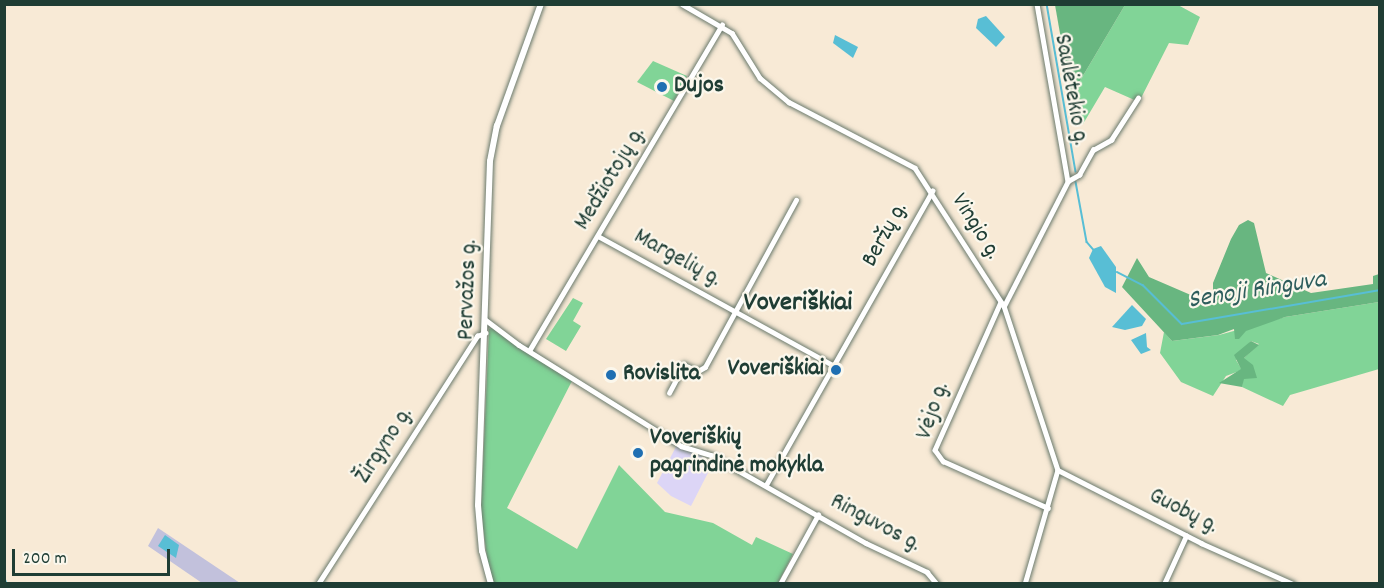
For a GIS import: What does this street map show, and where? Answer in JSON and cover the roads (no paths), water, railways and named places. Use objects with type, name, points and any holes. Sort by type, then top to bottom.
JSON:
[{"type":"main road","name":"Pervažos g.","points":[[491,584],[483,552],[478,505],[493,144],[541,4]]},
{"type":"street","name":"Vingio g.","points":[[682,4],[722,26],[736,38],[752,68],[771,88],[810,116],[900,157],[915,168],[1003,304],[1058,470]]},
{"type":"street","name":"Saulėtekio g.","points":[[1037,4],[1068,182]]},
{"type":"street","name":"Medžiotojų g.","points":[[529,351],[722,26]]},
{"type":"street","points":[[1003,304],[1068,182],[1079,175],[1093,150],[1111,140],[1138,98]]},
{"type":"street","name":"Beržų g.","points":[[766,485],[932,191]]},
{"type":"street","points":[[669,393],[684,365],[698,370],[705,368],[796,200]]},
{"type":"street","name":"Margelių g.","points":[[598,236],[834,366]]},
{"type":"street","name":"Vėjo g.","points":[[1003,304],[935,450],[943,460],[1047,508]]},
{"type":"street","name":"Ringuvos g.","points":[[486,320],[529,351],[681,446],[711,455],[927,572],[937,584]]},
{"type":"street","name":"Žirgyno g.","points":[[318,584],[477,336],[486,333]]},
{"type":"street","points":[[1025,584],[1058,470]]},
{"type":"street","name":"Guobų g.","points":[[1058,470],[1186,536],[1293,584]]},
{"type":"street","points":[[780,584],[818,515]]},
{"type":"street","points":[[1164,584],[1186,536]]},
{"type":"water","points":[[986,16],[1005,37],[996,47],[976,28],[978,19]]},
{"type":"water","points":[[835,35],[858,47],[853,58],[833,43]]},
{"type":"water","points":[[1101,246],[1116,267],[1116,293],[1105,287],[1089,258],[1093,249]]},
{"type":"water","points":[[1132,305],[1146,319],[1142,326],[1125,330],[1112,327]]},
{"type":"water","points":[[1146,333],[1147,347],[1151,350],[1141,354],[1131,340]]},
{"type":"water","points":[[165,535],[179,545],[176,558],[158,546]]},
{"type":"waterway","name":"Senoji Ringuva","points":[[1047,4],[1076,172]]},
{"type":"waterway","name":"Senoji Ringuva","points":[[1076,182],[1087,242],[1094,250]]},
{"type":"waterway","name":"Senoji Ringuva","points":[[1117,272],[1143,285],[1182,324],[1380,290]]},
{"type":"waterway","points":[[4,576],[7,584]]},
{"type":"place","name":"Dujos","points":[[662,87]]},
{"type":"place","name":"Voveriškiai","points":[[836,370]]},
{"type":"place","name":"Rovislita","points":[[611,375]]},
{"type":"place","name":"Voveriškių pagrindinė mokykla","points":[[638,453]]},
{"type":"district","name":"Voveriškiai","points":[[798,304]]}]
